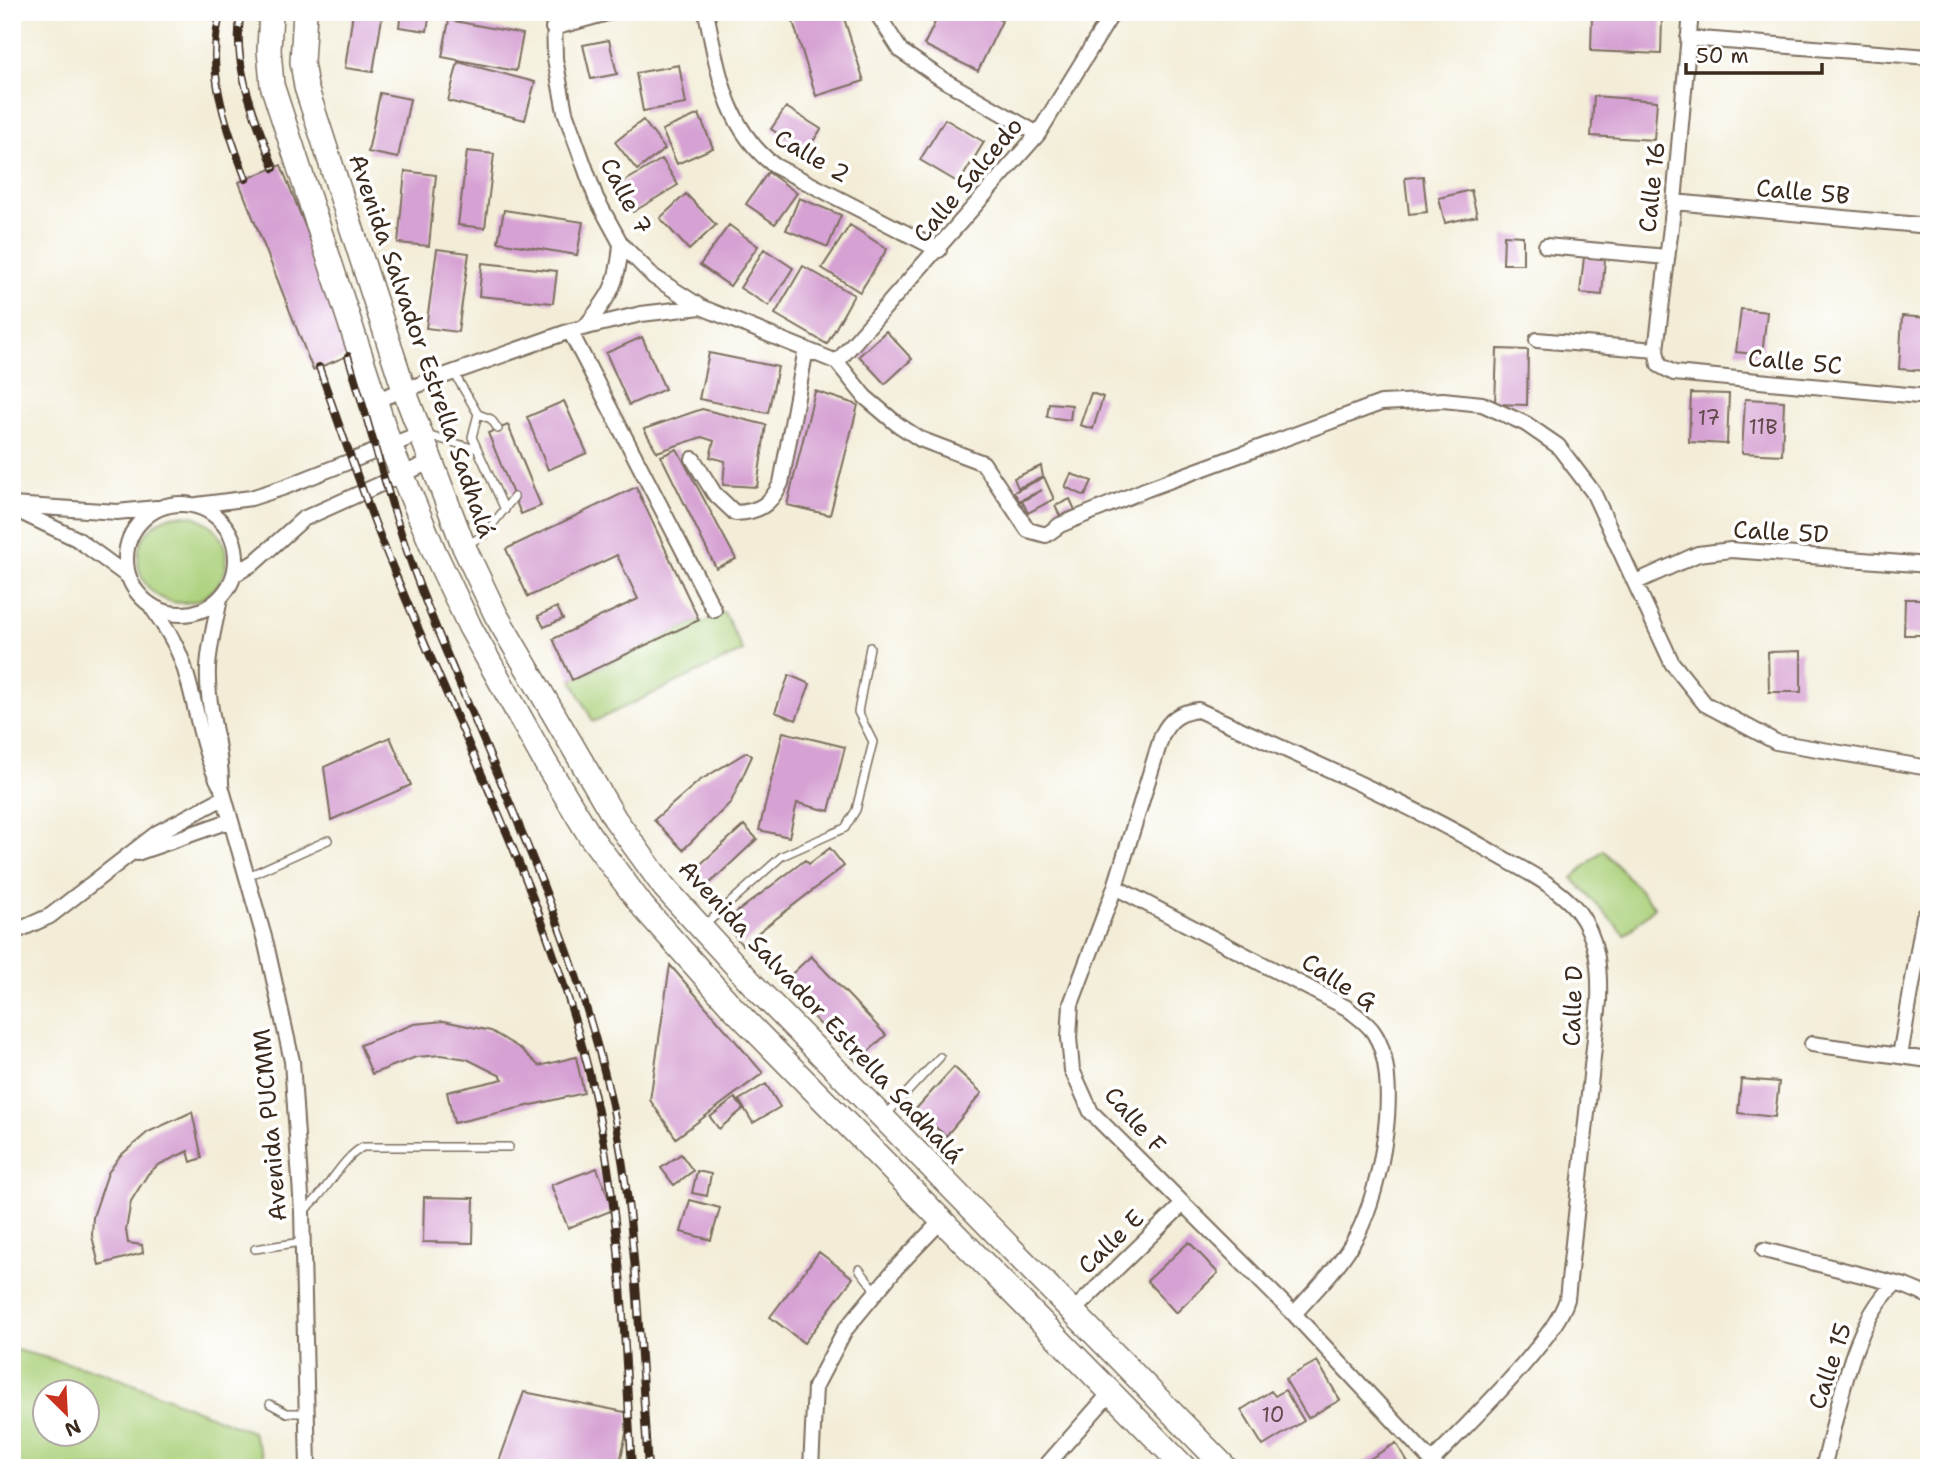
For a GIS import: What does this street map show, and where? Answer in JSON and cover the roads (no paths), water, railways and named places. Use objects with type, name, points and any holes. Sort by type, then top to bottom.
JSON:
[{"type":"main road","points":[[271,12],[269,50],[272,85],[390,445],[470,627],[545,762],[590,836],[643,907],[733,1009],[1185,1468]]},
{"type":"main road","name":"Avenida Salvador Estrella Sadhalá","points":[[305,12],[303,62],[306,87],[419,434],[464,547],[496,615],[615,819],[664,887],[702,928],[882,1118],[1226,1468]]},
{"type":"street","name":"Calle 7","points":[[554,12],[558,79],[565,112],[596,198],[621,244],[654,276],[701,307],[837,362]]},
{"type":"street","points":[[553,27],[611,12]]},
{"type":"street","name":"Calle 2","points":[[706,12],[722,90],[739,126],[759,153],[775,166],[939,250]]},
{"type":"street","points":[[876,12],[901,51],[942,79],[1038,134]]},
{"type":"street","name":"Calle Salcedo","points":[[837,362],[939,250],[1038,134],[1113,12]]},
{"type":"street","name":"Calle 16","points":[[1659,365],[1656,350],[1674,202],[1692,12]]},
{"type":"street","points":[[1688,38],[1929,57]]},
{"type":"street","name":"Calle 5B","points":[[1674,202],[1929,226]]},
{"type":"street","points":[[585,327],[608,298],[619,275],[621,244]]},
{"type":"street","points":[[1546,246],[1667,257]]},
{"type":"street","points":[[376,400],[570,331],[641,314],[701,307]]},
{"type":"street","points":[[570,331],[714,610]]},
{"type":"street","points":[[1537,340],[1656,350]]},
{"type":"street","points":[[693,459],[714,494],[734,513],[755,512],[772,501],[781,483],[806,349]]},
{"type":"street","points":[[837,362],[864,397],[897,424],[920,439],[983,463],[1028,530],[1042,536],[1147,489],[1381,403],[1443,400],[1482,404],[1526,424],[1559,446],[1593,492],[1672,663],[1705,704],[1776,741],[1929,768]]},
{"type":"street","name":"Calle 5C","points":[[1659,365],[1674,373],[1929,397]]},
{"type":"street","points":[[12,507],[117,512],[195,506],[251,498],[419,434]]},
{"type":"street","points":[[161,508],[146,516],[131,536],[126,561],[129,577],[136,591],[150,605],[167,612],[186,614],[204,609],[220,598],[234,575],[255,562],[282,534],[303,519],[430,462]]},
{"type":"street","points":[[195,506],[211,513],[225,524],[234,549],[234,575]]},
{"type":"street","points":[[12,507],[77,539],[129,577]]},
{"type":"street","name":"Calle 5D","points":[[1636,582],[1699,554],[1731,550],[1929,565]]},
{"type":"street","name":"Avenida PUCMM","points":[[220,598],[208,668],[210,704],[221,762],[222,792],[270,956],[292,1061],[302,1211],[308,1468]]},
{"type":"street","name":"Avenida PUCMM","points":[[150,605],[170,634],[183,663],[209,765],[222,792]]},
{"type":"street","name":"Calle D","points":[[1183,712],[1198,710],[1463,834],[1565,897],[1583,920],[1596,948],[1600,966],[1599,1001],[1567,1299],[1562,1316],[1436,1464]]},
{"type":"street","name":"Calle F","points":[[1183,712],[1168,723],[1162,735],[1115,887],[1071,1004],[1069,1038],[1072,1070],[1091,1112],[1294,1314],[1436,1464]]},
{"type":"street","points":[[12,933],[50,916],[157,833],[222,792]]},
{"type":"street","points":[[133,854],[229,821]]},
{"type":"street","name":"Calle G","points":[[1115,887],[1347,1008],[1374,1032],[1387,1076],[1387,1101],[1383,1144],[1372,1196],[1358,1233],[1339,1265],[1294,1314]]},
{"type":"street","points":[[1900,1056],[1924,916],[1929,916]]},
{"type":"street","points":[[1812,1044],[1929,1060]]},
{"type":"street","name":"Calle E","points":[[1072,1312],[1182,1204]]},
{"type":"street","points":[[811,1468],[815,1387],[845,1330],[876,1291],[941,1221]]},
{"type":"street","points":[[1764,1250],[1893,1286],[1905,1286],[1929,1296]]},
{"type":"street","name":"Calle 15","points":[[1823,1468],[1858,1342],[1881,1297],[1893,1286]]},
{"type":"street","points":[[1044,1468],[1111,1392]]},
{"type":"lane","points":[[454,372],[478,414],[491,419],[498,429]]},
{"type":"lane","points":[[478,414],[472,437],[505,510]]},
{"type":"lane","points":[[419,434],[476,449]]},
{"type":"lane","points":[[464,547],[485,534],[514,497]]},
{"type":"lane","points":[[702,928],[782,856],[839,833],[850,822],[873,742],[858,712],[870,647]]},
{"type":"lane","points":[[246,877],[328,839]]},
{"type":"lane","points":[[882,1118],[940,1057]]},
{"type":"lane","points":[[302,1211],[323,1194],[352,1156],[363,1147],[509,1147]]},
{"type":"lane","points":[[255,1250],[303,1242]]},
{"type":"lane","points":[[859,1269],[876,1291]]},
{"type":"lane","points":[[270,1404],[287,1413],[307,1413]]},
{"type":"railway","points":[[221,12],[216,34],[216,76],[225,118],[246,179]]},
{"type":"railway","points":[[241,12],[239,52],[242,72],[274,168]]},
{"type":"railway","points":[[348,356],[391,503],[421,590],[549,899],[592,1026],[609,1091],[626,1184],[636,1278],[648,1468]]},
{"type":"railway","points":[[319,367],[355,470],[406,601],[525,878],[552,948],[575,1020],[594,1093],[611,1186],[621,1280],[632,1468]]}]
